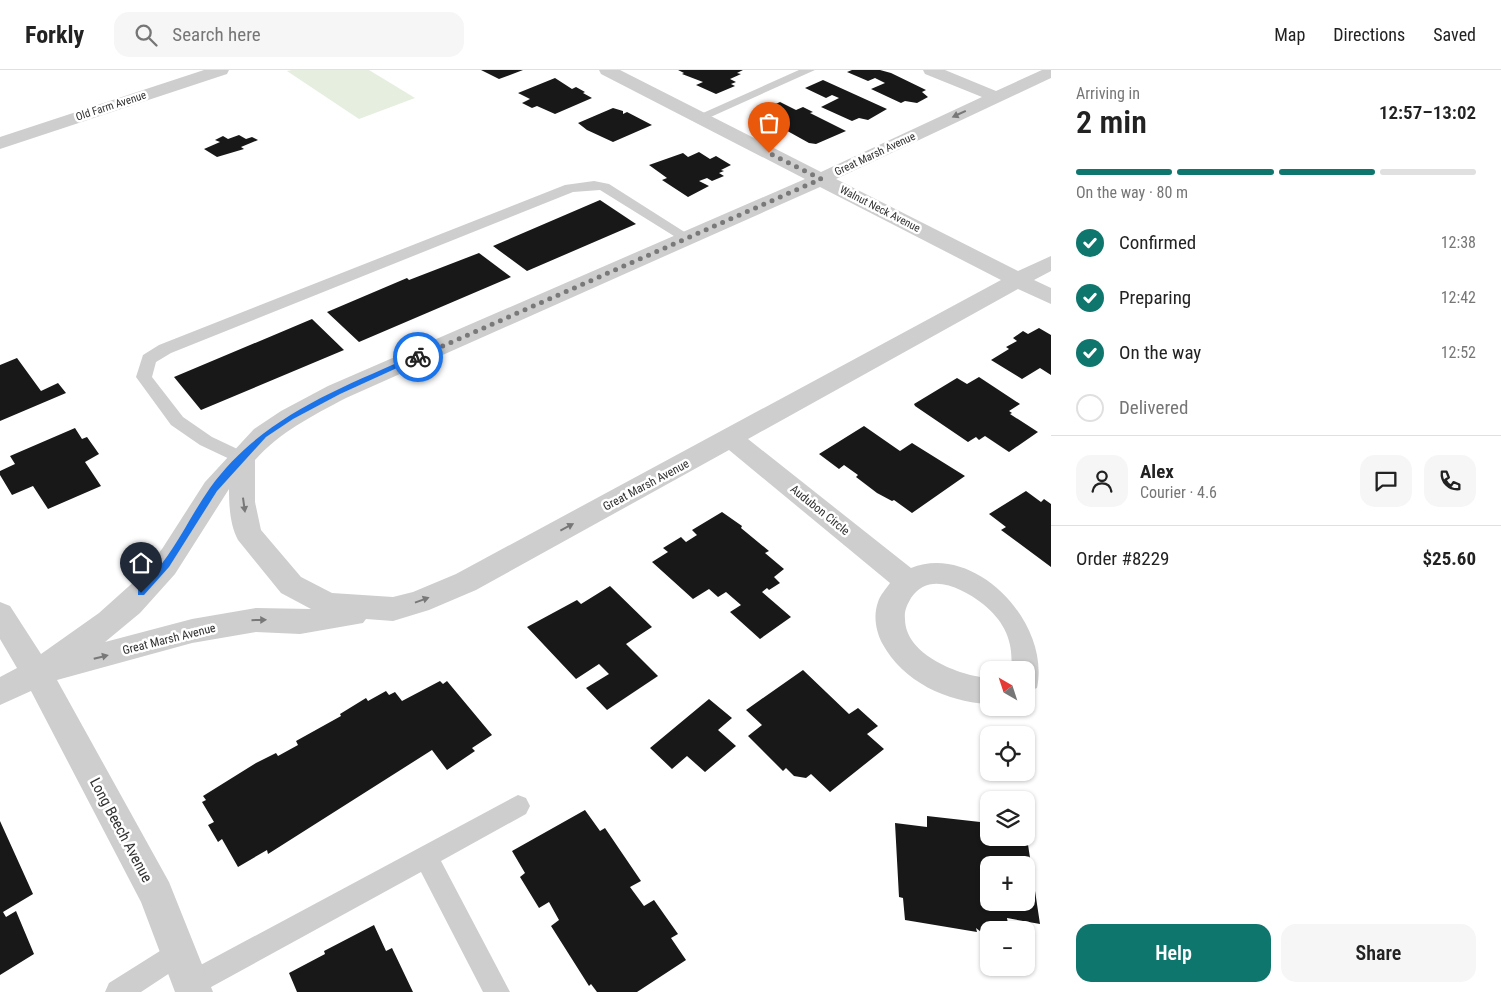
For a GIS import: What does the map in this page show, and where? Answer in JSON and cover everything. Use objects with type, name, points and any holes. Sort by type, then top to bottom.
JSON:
[{"type":"street","name":"Old Farm Avenue","points":[[0,143],[222,70]]},
{"type":"street","name":"Walnut Neck Avenue","points":[[607,70],[1051,297]]},
{"type":"street","points":[[932,70],[996,97]]},
{"type":"street","points":[[1011,70],[1043,76]]},
{"type":"street","name":"Great Marsh Avenue","points":[[0,692],[37,673],[84,641],[129,606],[166,565],[214,489],[263,436],[290,418],[337,392],[821,179],[1043,76]]},
{"type":"street","name":"Great Marsh Avenue","points":[[37,673],[192,631],[256,620],[300,622],[393,609],[419,602],[466,582],[1051,262]]},
{"type":"street","name":"Audubon Circle","points":[[731,438],[909,582]]},
{"type":"street","name":"Great Marsh Avenue","points":[[242,458],[242,502],[248,532],[291,586],[328,604],[393,609]]},
{"type":"street","points":[[980,690],[960,687],[936,678],[915,664],[900,646],[891,628],[890,609],[896,593],[909,582],[928,574],[952,572],[978,577],[1001,588],[1022,604],[1037,623],[1042,643],[1039,663],[1035,668]]},
{"type":"street","name":"Long Beech Avenue","points":[[0,614],[37,673],[156,894],[192,988]]},
{"type":"lane","points":[[700,117],[809,70]]},
{"type":"lane","points":[[242,458],[206,441],[177,421],[144,377],[149,359],[165,349],[570,188],[594,185],[604,186],[687,238]]},
{"type":"lane","points":[[192,988],[518,806]]},
{"type":"lane","points":[[426,857],[497,992]]},
{"type":"lane","points":[[118,992],[179,952]]},
{"type":"shaded area","points":[[369,70],[415,98],[359,119],[287,71]]},
{"type":"building","points":[[481,70],[523,70],[499,79]]},
{"type":"building","points":[[678,70],[743,70],[737,73],[741,74],[730,79],[736,82],[731,84],[735,86],[716,94],[696,85],[703,82],[682,74],[684,73]]},
{"type":"building","points":[[852,70],[880,70],[891,73],[926,90],[922,92],[928,97],[917,103],[905,101],[901,103],[871,89],[885,83],[875,78],[868,81],[847,72]]},
{"type":"building","points":[[555,78],[572,89],[576,87],[592,98],[555,114],[537,106],[532,108],[522,103],[530,99],[518,93]]},
{"type":"building","points":[[823,80],[887,109],[868,120],[859,118],[852,121],[821,107],[839,98],[832,95],[826,98],[805,88]]},
{"type":"building","points":[[780,102],[796,110],[803,107],[813,112],[810,113],[846,131],[816,144],[809,143],[782,128],[790,125],[762,110]]},
{"type":"building","points":[[613,108],[623,111],[623,114],[627,112],[652,125],[613,142],[587,130],[578,123]]},
{"type":"building","points":[[239,135],[246,139],[252,137],[258,140],[241,147],[244,149],[217,157],[204,149],[220,142],[215,140],[223,136],[228,139]]},
{"type":"building","points":[[699,152],[710,159],[716,156],[731,165],[719,173],[724,176],[712,181],[707,178],[699,181],[709,186],[688,197],[662,180],[667,178],[649,165],[683,153],[688,157]]},
{"type":"building","points":[[600,200],[636,224],[527,271],[493,246]]},
{"type":"building","points":[[479,253],[511,277],[359,342],[327,312],[407,278],[409,280]]},
{"type":"building","points":[[312,319],[344,350],[201,410],[174,377]]},
{"type":"building","points":[[1039,328],[1051,335],[1051,375],[1040,368],[1022,379],[991,360],[1009,349],[1006,347],[1017,341],[1013,338],[1023,331],[1028,334]]},
{"type":"building","points":[[17,358],[41,391],[58,383],[66,393],[0,421],[0,365]]},
{"type":"building","points":[[979,377],[1020,404],[1009,411],[1012,413],[1010,414],[1038,432],[1009,452],[985,436],[979,440],[976,437],[968,442],[914,404],[957,378],[967,384]]},
{"type":"building","points":[[864,426],[900,451],[912,443],[965,476],[912,513],[894,500],[892,501],[877,493],[844,465],[839,469],[819,454]]},
{"type":"building","points":[[75,428],[82,439],[87,437],[99,454],[85,462],[101,486],[48,509],[33,486],[12,495],[0,475],[0,471],[15,464],[10,456]]},
{"type":"building","points":[[1026,491],[1041,502],[1044,499],[1051,504],[1051,567],[1001,530],[1006,527],[989,514]]},
{"type":"building","points":[[722,512],[742,526],[741,528],[769,551],[765,553],[784,569],[774,577],[780,583],[762,592],[791,617],[760,639],[730,612],[741,605],[726,592],[718,597],[709,589],[693,599],[652,562],[668,552],[663,548],[681,537],[686,542],[697,535],[692,530]]},
{"type":"building","points":[[610,586],[652,627],[626,644],[658,676],[607,710],[586,688],[609,674],[599,664],[576,679],[527,627],[577,600],[581,604]]},
{"type":"building","points":[[803,670],[849,714],[858,708],[878,726],[867,734],[884,749],[830,792],[811,774],[806,778],[794,776],[786,768],[783,771],[748,736],[762,725],[746,710]]},
{"type":"building","points":[[440,681],[443,684],[447,681],[492,735],[472,748],[475,751],[447,770],[432,750],[268,854],[267,850],[238,867],[222,839],[218,842],[208,825],[214,822],[202,802],[206,800],[203,796],[256,763],[276,753],[278,756],[298,745],[296,741],[341,716],[340,714],[366,698],[368,701],[386,691],[389,695],[395,692],[402,701]]},
{"type":"building","points":[[709,699],[732,718],[718,730],[736,746],[705,772],[687,756],[672,769],[650,748]]},
{"type":"building","points":[[585,810],[600,831],[605,828],[641,881],[630,887],[644,906],[654,900],[678,934],[671,938],[686,960],[637,992],[597,992],[591,984],[589,986],[551,926],[559,920],[549,902],[539,908],[520,877],[525,873],[512,851]]},
{"type":"building","points":[[927,816],[980,822],[980,846],[1028,846],[1030,856],[980,856],[980,911],[1035,911],[1035,891],[1040,924],[1035,923],[1035,921],[1007,918],[1008,921],[980,921],[980,931],[976,928],[977,932],[905,920],[903,898],[899,897],[895,823],[927,827]]},
{"type":"building","points":[[0,821],[33,894],[3,912],[6,917],[16,911],[34,954],[0,975]]},
{"type":"building","points":[[374,925],[386,951],[392,948],[413,992],[297,992],[289,973],[325,954],[324,951]]},
{"type":"way so far","points":[[418,357],[821,179],[769,153]]},
{"type":"route","points":[[141,593],[166,565],[214,489],[263,436],[290,418],[337,392],[418,357]]}]
